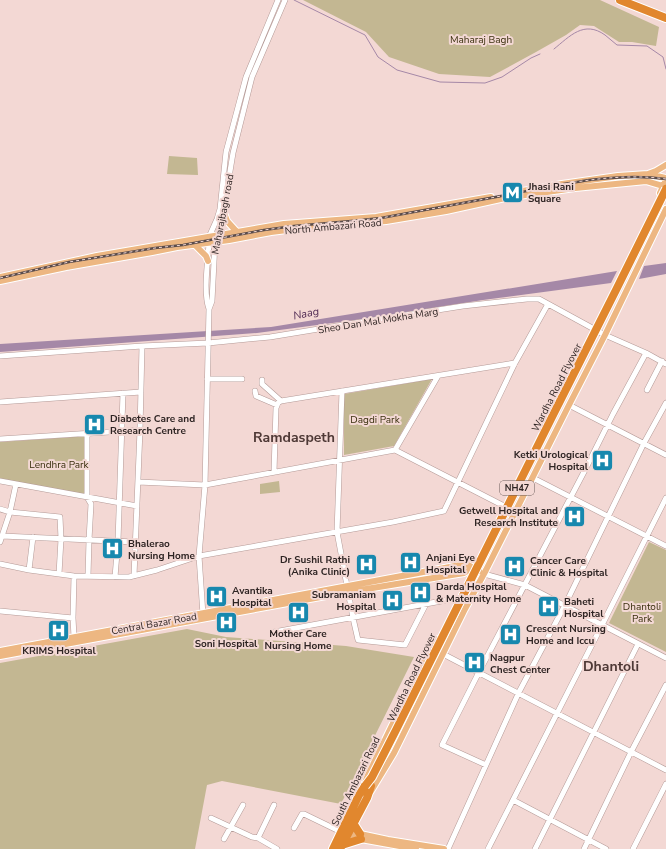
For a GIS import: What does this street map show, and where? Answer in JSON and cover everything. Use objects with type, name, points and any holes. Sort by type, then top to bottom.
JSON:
[{"type":"highway","points":[[620,0],[666,18]]},
{"type":"highway","points":[[634,0],[666,12]]},
{"type":"highway","name":"Wardha Road Flyover","points":[[368,786],[665,187]]},
{"type":"highway","name":"Wardha Road Flyover","points":[[368,786],[425,680],[666,198]]},
{"type":"highway","name":"NH47","points":[[341,847],[343,832],[353,823],[368,786]]},
{"type":"highway","name":"South Ambazari Road","points":[[333,849],[363,797]]},
{"type":"highway","points":[[341,847],[361,837],[353,823]]},
{"type":"main road","points":[[648,174],[666,165]]},
{"type":"main road","name":"North Ambazari Road","points":[[0,277],[97,256],[291,230],[386,221],[446,211],[618,176],[648,174],[666,179]]},
{"type":"main road","name":"South Ambazari Road","points":[[363,797],[368,775],[414,680],[458,598],[665,187],[666,179]]},
{"type":"main road","name":"North Ambazari Road","points":[[0,281],[87,263],[195,245],[211,241],[217,235],[284,224],[376,217],[562,187],[574,188],[646,181],[665,187]]},
{"type":"main road","points":[[363,797],[394,753],[465,609],[606,335],[666,209]]},
{"type":"main road","points":[[224,213],[227,221],[237,232]]},
{"type":"main road","points":[[195,245],[206,256],[208,261]]},
{"type":"main road","points":[[473,568],[484,574]]},
{"type":"main road","name":"Central Bazar Road","points":[[0,651],[348,590],[464,573],[473,568]]},
{"type":"main road","name":"Central Bazar Road","points":[[0,656],[203,616]]},
{"type":"main road","points":[[343,832],[416,849]]},
{"type":"main road","points":[[361,837],[444,849]]},
{"type":"street","name":"Maharajbagh road","points":[[217,235],[224,213],[233,153],[252,77],[285,0]]},
{"type":"street","name":"Maharajbagh road","points":[[209,309],[206,294],[208,261],[211,241],[220,209],[226,152],[246,77],[277,2]]},
{"type":"street","name":"Maharajbagh road","points":[[209,309],[212,302],[211,241]]},
{"type":"street","name":"Sheo Dan Mal Mokha Marg","points":[[0,356],[270,337],[372,320],[491,303],[539,299],[593,329],[664,362]]},
{"type":"street","points":[[0,564],[74,576],[129,577],[157,570],[199,556],[337,532],[444,511],[515,363],[548,304]]},
{"type":"street","points":[[203,616],[199,556],[205,485],[209,309]]},
{"type":"street","points":[[134,576],[142,346]]},
{"type":"street","points":[[486,765],[442,745],[646,353]]},
{"type":"street","points":[[648,390],[664,362]]},
{"type":"street","points":[[255,391],[256,396],[279,403],[342,391],[515,363]]},
{"type":"street","points":[[396,450],[438,376]]},
{"type":"street","points":[[207,379],[242,379]]},
{"type":"street","points":[[262,380],[262,384],[279,403],[274,472]]},
{"type":"street","points":[[342,391],[337,532],[358,640],[405,645],[426,604]]},
{"type":"street","points":[[0,402],[141,392]]},
{"type":"street","points":[[115,577],[118,542],[123,393]]},
{"type":"street","points":[[448,849],[519,692],[565,605],[644,443],[666,403]]},
{"type":"street","points":[[569,405],[666,455]]},
{"type":"street","points":[[0,439],[140,430]]},
{"type":"street","points":[[87,434],[87,497],[91,504],[88,576]]},
{"type":"street","points":[[138,482],[205,485],[396,450],[457,483],[504,506]]},
{"type":"street","points":[[533,478],[666,546]]},
{"type":"street","points":[[0,481],[136,506]]},
{"type":"street","points":[[0,542],[10,512],[16,484]]},
{"type":"street","points":[[488,849],[666,498]]},
{"type":"street","points":[[0,509],[10,512],[60,517],[59,574]]},
{"type":"street","points":[[2,536],[135,542]]},
{"type":"street","points":[[30,570],[33,537]]},
{"type":"street","points":[[484,574],[525,584],[666,658]]},
{"type":"street","points":[[74,576],[74,637]]},
{"type":"street","points":[[274,632],[458,598]]},
{"type":"street","points":[[0,611],[73,618]]},
{"type":"street","points":[[535,849],[638,644]]},
{"type":"street","points":[[443,654],[519,692],[666,770]]},
{"type":"street","points":[[584,849],[631,752],[666,685]]},
{"type":"street","points":[[633,849],[666,784]]},
{"type":"street","points":[[513,800],[606,849]]},
{"type":"street","points":[[224,840],[243,805]]},
{"type":"street","points":[[258,838],[274,805]]},
{"type":"street","points":[[294,828],[302,814],[304,814],[343,832]]},
{"type":"street","points":[[210,818],[252,837],[258,838],[277,849]]},
{"type":"shaded area","points":[[666,263],[666,274],[639,279],[644,266]]},
{"type":"shaded area","points":[[617,271],[611,283],[257,333],[0,352],[0,344],[271,327]]},
{"type":"shaded area","name":"Darda Hospital & Maternity Home","points":[[424,584],[427,598],[416,601],[413,586]]},
{"type":"green space","name":"Maharaj Bagh","points":[[303,0],[600,0],[659,27],[656,46],[632,42],[619,42],[594,26],[580,25],[566,35],[490,77],[439,74],[389,57],[366,32]]},
{"type":"green space","points":[[169,156],[197,158],[198,175],[167,174]]},
{"type":"green space","name":"Dagdi Park","points":[[432,379],[394,446],[344,455],[344,394]]},
{"type":"green space","name":"Lendhra Park","points":[[87,436],[87,497],[0,481],[0,442]]},
{"type":"green space","points":[[279,481],[280,492],[260,494],[260,484]]},
{"type":"green space","name":"Dhantoli Park","points":[[649,542],[666,550],[666,652],[609,623]]},
{"type":"green space","points":[[187,629],[226,637],[346,646],[414,657],[341,804],[222,781],[207,785],[195,849],[0,849],[0,663]]},
{"type":"waterway","points":[[294,0],[365,35],[378,57],[397,70],[440,82],[485,83],[502,77],[531,58],[540,54]]},
{"type":"waterway","points":[[554,49],[572,35],[584,29],[590,29],[605,35],[617,45],[647,46],[663,57],[666,69]]},
{"type":"railway","points":[[0,278],[69,262],[183,245],[264,230],[381,218],[589,180],[628,177],[666,179]]},
{"type":"place","name":"Jhasi Rani Square","points":[[512,192]]},
{"type":"place","name":"Diabetes Care and Research Centre","points":[[95,424]]},
{"type":"place","name":"Ketki Urological Hospital","points":[[603,460]]},
{"type":"place","name":"Getwell Hospital and Research Institute","points":[[574,516]]},
{"type":"place","name":"Bhalerao Nursing Home","points":[[112,549]]},
{"type":"place","name":"Anjani Eye Hospital","points":[[410,563]]},
{"type":"place","name":"Dr Sushil Rathi (Anika Clinic)","points":[[366,565]]},
{"type":"place","name":"Cancer Care Clinic & Hospital","points":[[514,566]]},
{"type":"place","name":"Darda Hospital & Maternity Home","points":[[420,592]]},
{"type":"place","name":"Avantika Hospital","points":[[217,596]]},
{"type":"place","name":"Subramaniam Hospital","points":[[392,600]]},
{"type":"place","name":"Baheti Hospital","points":[[548,607]]},
{"type":"place","name":"Mother Care Nursing Home","points":[[298,613]]},
{"type":"place","name":"Soni Hospital","points":[[226,623]]},
{"type":"place","name":"KRIMS Hospital","points":[[59,630]]},
{"type":"place","name":"Crescent Nursing Home and Iccu","points":[[511,634]]},
{"type":"place","name":"Nagpur Chest Center","points":[[475,663]]},
{"type":"district","name":"Ramdaspeth","points":[[294,437]]},
{"type":"district","name":"Dhantoli","points":[[611,666]]},
{"type":"water label","name":"Naag","points":[[306,313]]}]
